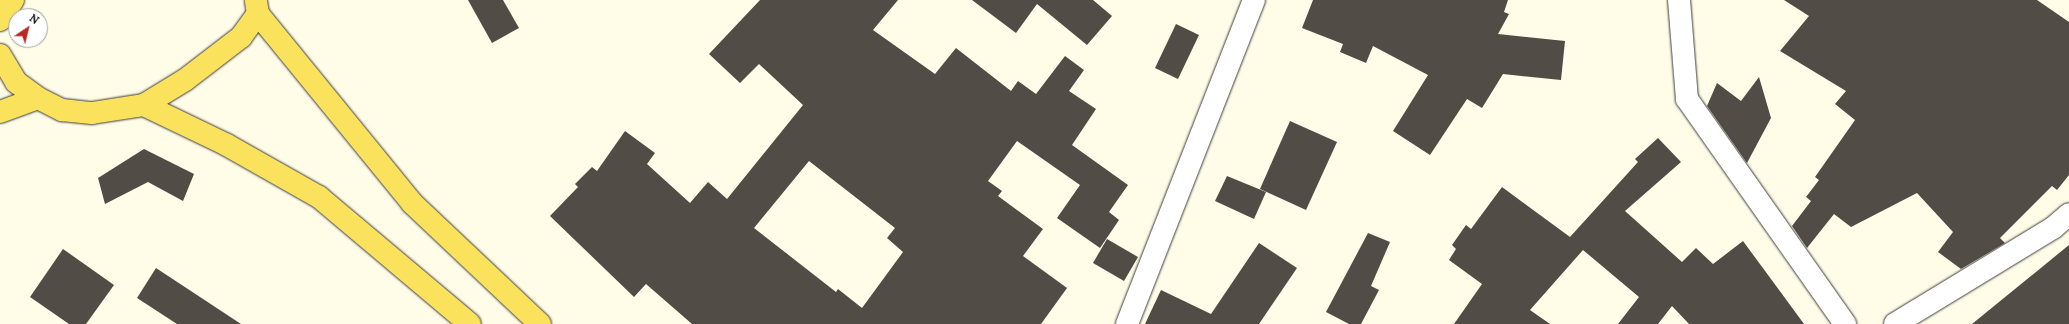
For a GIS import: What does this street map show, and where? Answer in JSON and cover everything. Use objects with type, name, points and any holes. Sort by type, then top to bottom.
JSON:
[{"type":"main road","points":[[0,20],[13,0]]},
{"type":"main road","points":[[0,55],[16,82],[38,98],[62,110],[92,113],[144,105],[185,80],[241,37],[257,7],[412,203],[540,324]]},
{"type":"main road","points":[[0,112],[38,98]]},
{"type":"main road","points":[[144,105],[227,145],[319,198],[470,324]]},
{"type":"street","points":[[1127,324],[1254,0]]},
{"type":"street","points":[[1679,0],[1687,99],[1845,324]]},
{"type":"street","points":[[1895,324],[2053,228],[2069,214]]},
{"type":"building","points":[[468,0],[503,0],[519,28],[492,43]]},
{"type":"building","points":[[760,0],[898,0],[873,30],[935,74],[956,48],[1011,91],[1018,81],[1036,94],[1065,56],[1084,70],[1069,91],[1096,109],[1072,145],[1128,185],[1109,212],[1119,220],[1100,248],[1057,218],[1080,185],[1017,141],[988,181],[1002,191],[998,196],[1043,229],[1023,256],[1067,288],[1041,324],[692,324],[646,284],[634,297],[550,216],[578,187],[575,184],[592,167],[597,171],[625,131],[655,153],[647,164],[690,203],[708,182],[727,199],[803,105],[759,64],[740,83],[709,54]],"holes":[[[809,161],[895,228],[887,238],[903,252],[862,308],[838,289],[836,292],[754,228]]]},
{"type":"building","points":[[972,0],[1093,0],[1112,16],[1087,45],[1037,4],[1016,33]]},
{"type":"building","points":[[1313,0],[1508,0],[1504,12],[1509,14],[1498,34],[1565,41],[1561,80],[1503,74],[1482,108],[1467,99],[1430,155],[1393,131],[1428,75],[1373,46],[1366,63],[1340,52],[1343,44],[1302,28]]},
{"type":"building","points":[[1784,0],[2037,0],[2069,22],[2069,175],[2057,190],[2052,186],[2000,238],[2005,243],[1961,269],[1938,252],[1953,232],[1917,193],[1851,227],[1834,214],[1807,248],[1792,226],[1811,201],[1806,197],[1819,180],[1815,177],[1855,120],[1835,104],[1846,91],[1780,51],[1809,16]]},
{"type":"building","points":[[1176,24],[1199,35],[1178,79],[1155,68]]},
{"type":"building","points":[[1759,77],[1771,118],[1747,163],[1707,106],[1717,83],[1741,101]]},
{"type":"building","points":[[1290,121],[1337,142],[1306,210],[1260,189]]},
{"type":"building","points":[[1658,138],[1681,162],[1625,211],[1682,262],[1696,248],[1713,264],[1743,241],[1804,324],[1689,324],[1672,306],[1658,324],[1618,324],[1639,297],[1583,250],[1530,310],[1550,324],[1454,324],[1482,284],[1449,260],[1456,249],[1452,245],[1466,225],[1471,229],[1502,187],[1570,237],[1638,162],[1635,159]]},
{"type":"building","points":[[144,149],[194,174],[183,201],[148,182],[105,204],[98,178]]},
{"type":"building","points":[[1227,176],[1266,192],[1254,219],[1215,201]]},
{"type":"building","points":[[1368,233],[1390,242],[1371,286],[1379,290],[1361,324],[1349,324],[1326,312]]},
{"type":"building","points":[[1107,239],[1138,257],[1124,281],[1093,263]]},
{"type":"building","points":[[1259,243],[1297,268],[1259,324],[1145,324],[1161,290],[1211,314]]},
{"type":"building","points":[[2069,245],[2069,324],[1972,324]]},
{"type":"building","points":[[63,249],[114,285],[86,324],[69,324],[30,297]]},
{"type":"building","points":[[156,268],[241,324],[177,324],[137,298]]}]
